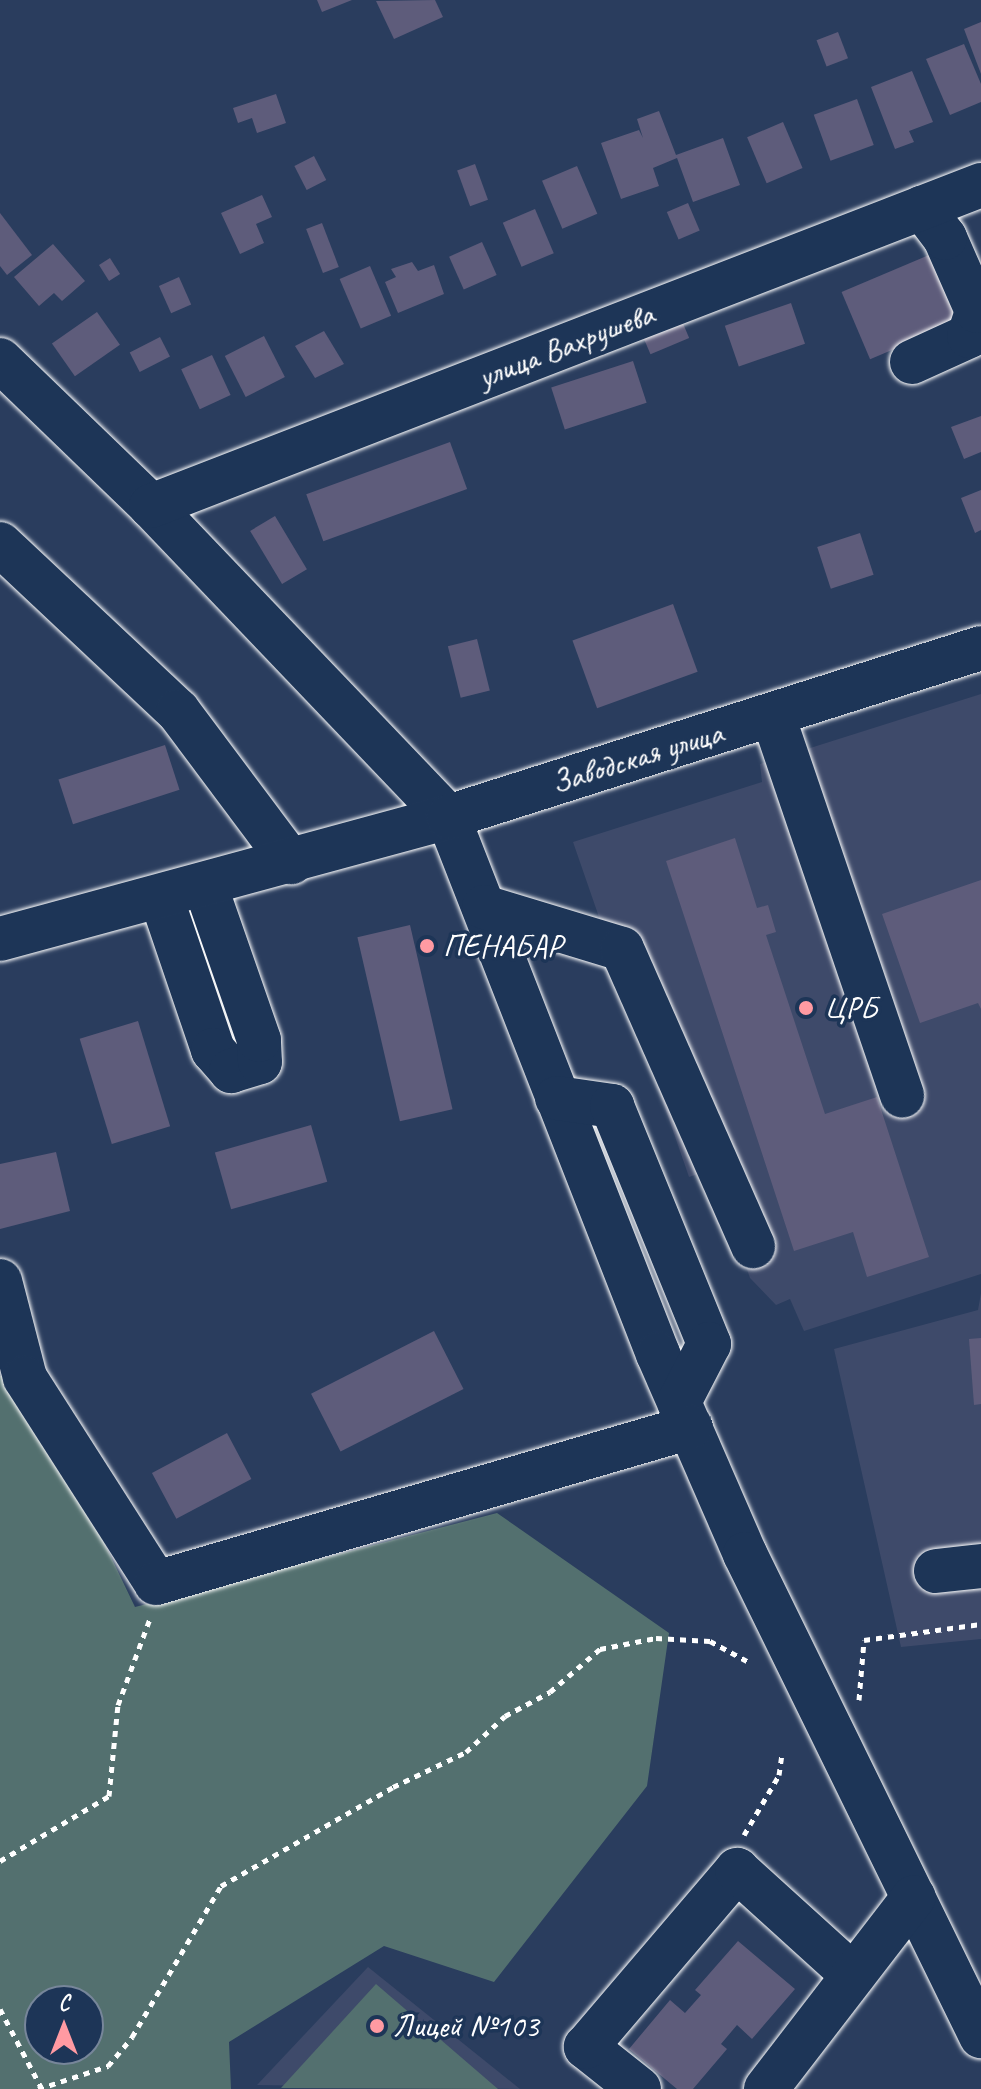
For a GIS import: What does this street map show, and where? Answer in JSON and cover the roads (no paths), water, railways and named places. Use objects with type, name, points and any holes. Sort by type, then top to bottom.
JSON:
[{"type":"street","name":"улица Вахрушева","points":[[151,506],[981,185]]},
{"type":"street","points":[[912,362],[969,336],[977,311],[945,238],[922,208]]},
{"type":"street","points":[[0,360],[151,506],[448,817],[557,1098],[745,1554],[981,2036]]},
{"type":"street","points":[[0,544],[178,711],[291,862]]},
{"type":"street","name":"Заводская улица","points":[[0,939],[448,817],[981,648]]},
{"type":"street","points":[[773,716],[902,1096]]},
{"type":"street","points":[[161,897],[213,1050],[231,1071],[260,1062],[259,1040],[205,885]]},
{"type":"street","points":[[484,907],[622,949],[753,1246]]},
{"type":"street","points":[[0,1281],[25,1378],[156,1583],[685,1414]]},
{"type":"street","points":[[936,1571],[981,1566]]},
{"type":"street","points":[[639,2089],[586,2047],[737,1870],[853,1975]]},
{"type":"street","points":[[766,2089],[914,1897]]},
{"type":"place","name":"ПЕНАБАР","points":[[427,946]]},
{"type":"place","name":"ЦРБ","points":[[806,1008]]},
{"type":"place","name":"Лицей №103","points":[[377,2026]]}]
